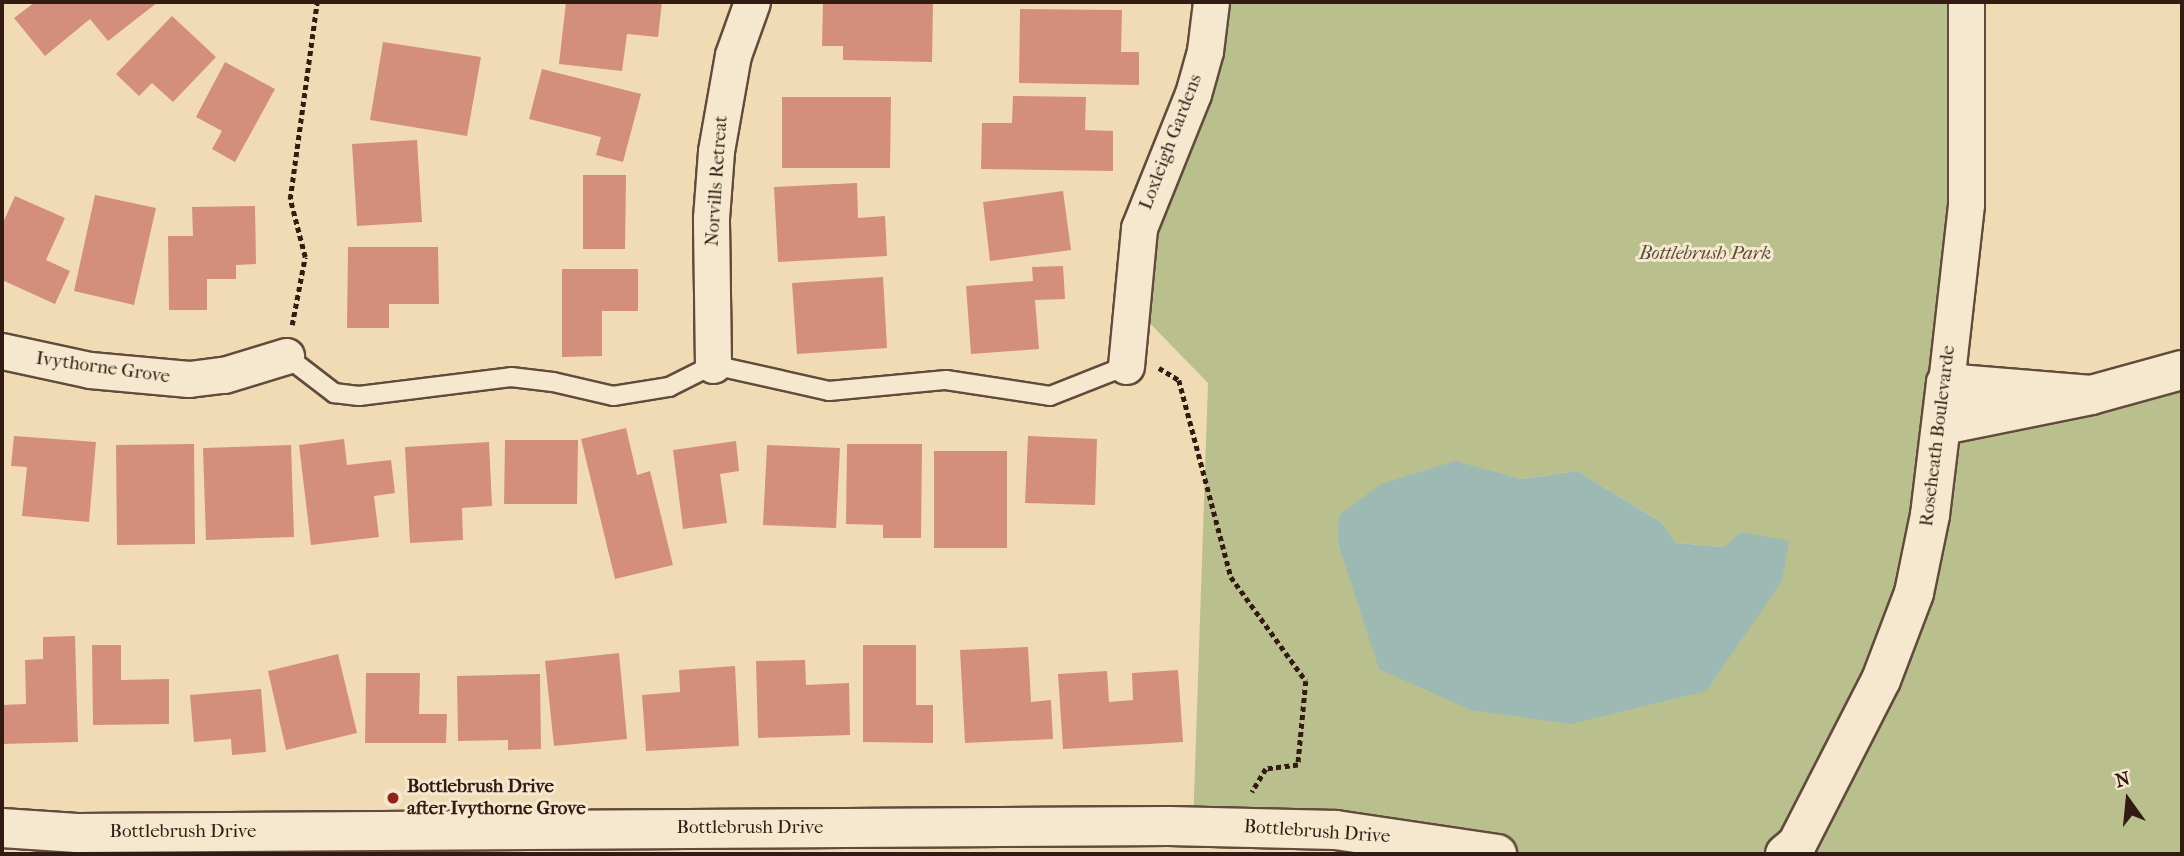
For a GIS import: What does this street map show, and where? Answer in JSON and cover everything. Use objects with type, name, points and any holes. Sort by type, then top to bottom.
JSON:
[{"type":"street","name":"Norvills Retreat","points":[[713,365],[711,218],[716,151],[733,55],[752,2]]},
{"type":"street","name":"Loxleigh Gardens","points":[[1127,358],[1139,228],[1193,94],[1205,51],[1211,2]]},
{"type":"street","name":"Roseheath Boulevarde","points":[[1793,851],[1881,680],[1914,593],[1944,425],[1946,383],[1966,204],[1966,2]]},
{"type":"street","name":"Ivythorne Grove","points":[[2,351],[90,370],[189,379],[224,375],[286,356]]},
{"type":"street","points":[[1944,425],[2091,396],[2182,370]]},
{"type":"street","points":[[1946,383],[2091,396]]},
{"type":"street","name":"Bottlebrush Drive","points":[[2,828],[77,833],[1232,827],[1385,835],[1497,854]]},
{"type":"lane","points":[[286,356],[334,393],[359,396],[511,377],[623,396],[669,387],[713,365],[829,391],[946,380],[1050,396],[1127,358]]},
{"type":"path","points":[[286,356],[305,257],[290,199],[317,2]]},
{"type":"path","points":[[1127,358],[1179,380],[1231,577],[1306,681],[1298,765],[1266,769],[1232,827]]},
{"type":"green space","name":"Bottlebrush Park","points":[[1211,2],[1966,2],[1944,424],[2182,370],[2182,854],[1497,854],[1193,826],[1208,383],[1132,305]],"holes":[[[1454,462],[1521,479],[1577,471],[1661,522],[1676,543],[1724,547],[1355,591],[1338,543]]]},
{"type":"water","points":[[1455,461],[1521,479],[1577,471],[1661,522],[1676,543],[1724,547],[1741,532],[1789,541],[1782,581],[1706,691],[1571,724],[1471,710],[1379,669],[1338,543],[1339,515],[1381,484]]},
{"type":"building","points":[[35,2],[158,2],[108,41],[90,19],[45,56],[14,18]]},
{"type":"building","points":[[566,2],[662,2],[658,37],[627,34],[622,71],[559,64]]},
{"type":"building","points":[[823,2],[933,4],[932,62],[843,60],[843,46],[822,46]]},
{"type":"building","points":[[1020,9],[1122,10],[1121,52],[1139,52],[1139,85],[1019,83]]},
{"type":"building","points":[[172,16],[216,57],[173,102],[152,83],[139,96],[116,74]]},
{"type":"building","points":[[383,42],[481,57],[467,136],[370,120]]},
{"type":"building","points":[[225,62],[275,89],[235,162],[212,149],[222,131],[196,117]]},
{"type":"building","points":[[542,69],[641,94],[623,162],[596,155],[601,137],[529,119]]},
{"type":"building","points":[[1013,96],[1086,97],[1085,130],[1113,131],[1113,171],[981,169],[982,123],[1012,123]]},
{"type":"building","points":[[782,97],[891,97],[890,168],[782,168]]},
{"type":"building","points":[[417,140],[422,222],[357,226],[352,144]]},
{"type":"building","points":[[583,175],[626,175],[625,249],[583,249]]},
{"type":"building","points":[[857,183],[858,218],[885,216],[887,256],[778,262],[774,187]]},
{"type":"building","points":[[1063,191],[1071,250],[990,261],[983,202]]},
{"type":"building","points":[[95,195],[156,208],[134,305],[74,291]]},
{"type":"building","points":[[15,196],[65,218],[46,260],[70,271],[55,304],[2,280],[2,225]]},
{"type":"building","points":[[255,206],[256,264],[236,265],[236,279],[207,279],[207,310],[169,310],[168,236],[193,236],[192,207]]},
{"type":"building","points":[[348,247],[438,247],[439,304],[389,304],[389,328],[347,328]]},
{"type":"building","points":[[1063,266],[1065,299],[1035,300],[1039,349],[971,354],[966,286],[1033,281],[1032,267]]},
{"type":"building","points":[[562,269],[638,269],[638,311],[602,311],[602,356],[562,357]]},
{"type":"building","points":[[883,277],[887,348],[797,354],[792,283]]},
{"type":"building","points":[[626,428],[637,475],[650,471],[673,565],[615,579],[581,439]]},
{"type":"building","points":[[14,436],[96,442],[89,522],[22,516],[27,467],[11,466]]},
{"type":"building","points":[[1028,436],[1097,439],[1095,505],[1025,503]]},
{"type":"building","points":[[344,439],[347,465],[391,460],[395,493],[374,496],[379,537],[311,545],[299,445]]},
{"type":"building","points":[[505,440],[578,440],[577,504],[504,504]]},
{"type":"building","points":[[736,441],[739,471],[720,474],[727,523],[683,529],[673,450]]},
{"type":"building","points":[[489,442],[492,506],[462,508],[463,540],[410,543],[405,447]]},
{"type":"building","points":[[194,444],[195,544],[117,545],[116,445]]},
{"type":"building","points":[[847,444],[922,444],[921,538],[883,538],[883,525],[846,524]]},
{"type":"building","points":[[291,445],[294,537],[206,540],[203,448]]},
{"type":"building","points":[[767,445],[840,448],[836,528],[763,525]]},
{"type":"building","points":[[934,451],[1007,451],[1007,548],[934,548]]},
{"type":"building","points":[[75,636],[78,742],[2,744],[2,705],[26,704],[25,660],[43,659],[43,637]]},
{"type":"building","points":[[92,645],[121,645],[121,680],[169,679],[169,724],[93,725]]},
{"type":"building","points":[[863,645],[916,645],[916,705],[933,705],[933,743],[863,742]]},
{"type":"building","points":[[1028,647],[1031,702],[1051,700],[1053,739],[965,743],[960,650]]},
{"type":"building","points":[[619,653],[627,739],[554,746],[545,661]]},
{"type":"building","points":[[338,654],[357,733],[286,750],[268,671]]},
{"type":"building","points":[[805,660],[806,685],[849,683],[850,735],[758,738],[756,661]]},
{"type":"building","points":[[735,666],[739,746],[646,751],[642,695],[680,692],[679,670]]},
{"type":"building","points":[[1178,670],[1183,742],[1063,749],[1058,674],[1107,671],[1109,702],[1133,700],[1132,673]]},
{"type":"building","points":[[366,673],[420,673],[419,714],[447,714],[446,743],[365,743]]},
{"type":"building","points":[[540,674],[541,749],[508,750],[508,740],[458,741],[457,676]]},
{"type":"building","points":[[261,689],[266,752],[232,755],[231,739],[194,742],[190,695]]},
{"type":"place","name":"Bottlebrush Drive after Ivythorne Grove","points":[[393,798]]}]
